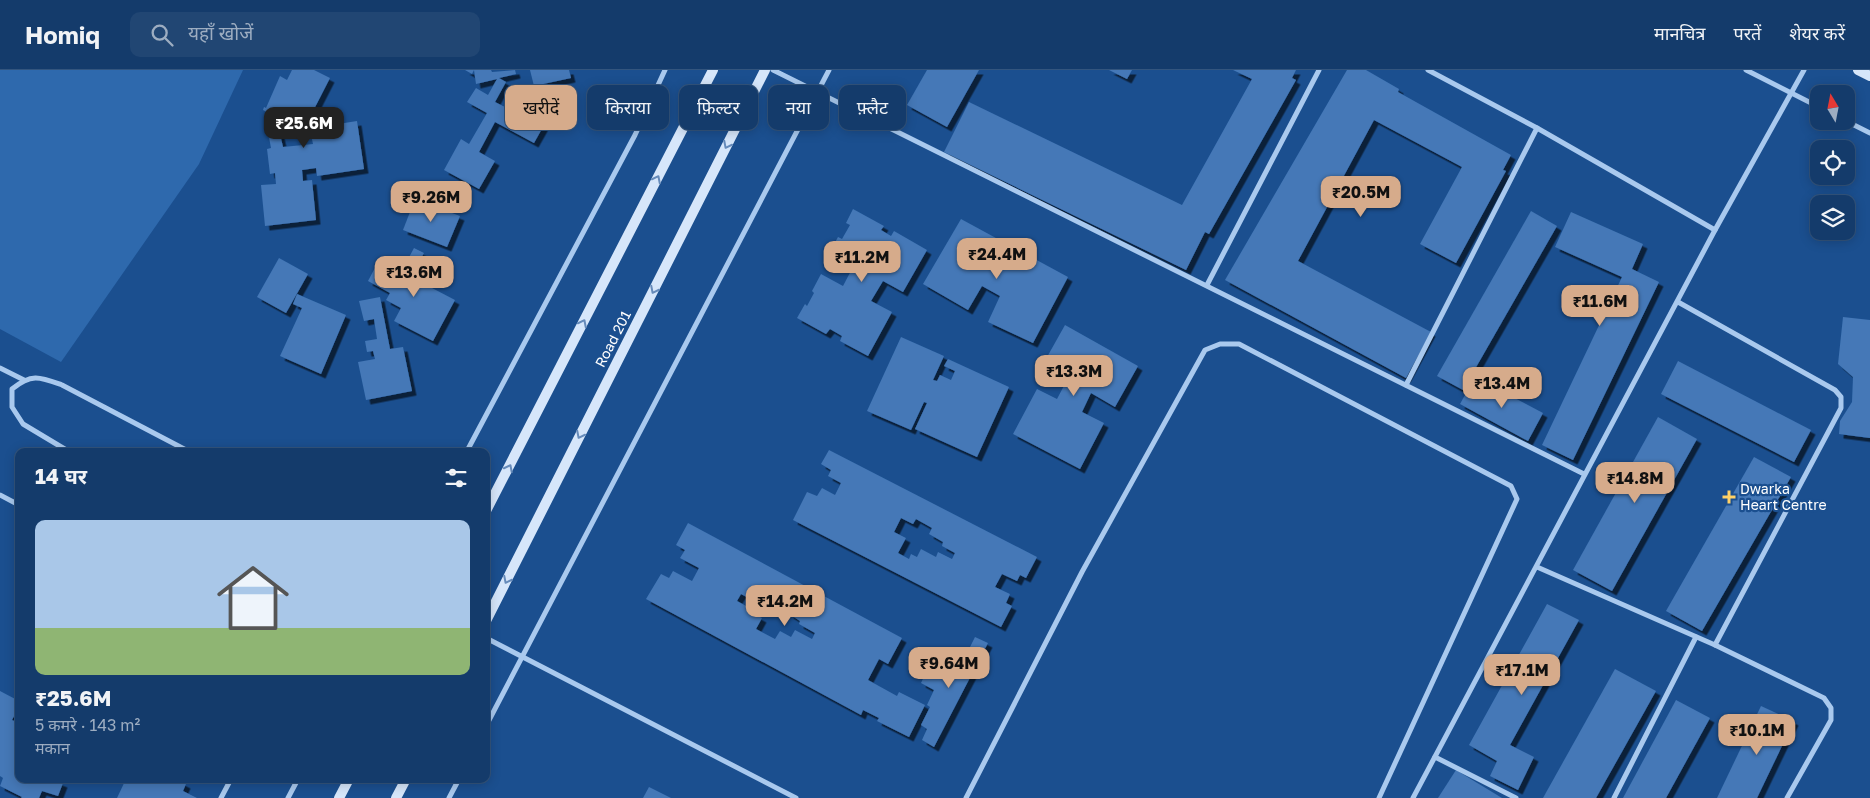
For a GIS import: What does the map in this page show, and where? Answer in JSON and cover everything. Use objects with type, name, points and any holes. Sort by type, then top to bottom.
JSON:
[{"type":"main road","points":[[490,503],[713,70]]},
{"type":"main road","name":"Road 201","points":[[490,612],[765,70]]},
{"type":"main road","points":[[1858,70],[1870,76]]},
{"type":"main road","points":[[339,798],[347,783]]},
{"type":"main road","points":[[396,798],[404,783]]},
{"type":"street","points":[[469,448],[635,135],[665,70]]},
{"type":"street","points":[[773,70],[804,85]]},
{"type":"street","points":[[822,85],[829,70]]},
{"type":"street","points":[[1207,285],[1319,70]]},
{"type":"street","points":[[1428,70],[1537,128],[1714,230]]},
{"type":"street","points":[[1746,70],[1810,102]]},
{"type":"street","points":[[1413,798],[1537,567],[1584,474],[1678,302],[1714,230],[1804,70]]},
{"type":"street","points":[[829,97],[1584,474]]},
{"type":"street","points":[[1855,126],[1870,133]]},
{"type":"street","points":[[1406,385],[1537,128]]},
{"type":"street","points":[[490,718],[798,130]]},
{"type":"street","points":[[1678,302],[1835,390],[1842,397],[1841,408],[1715,645]]},
{"type":"street","points":[[966,798],[1082,572],[1205,350],[1220,344],[1239,344],[1512,486],[1517,499],[1379,798]]},
{"type":"street","points":[[0,368],[24,380]]},
{"type":"street","points":[[63,448],[22,424],[12,407],[12,389],[24,380],[41,377],[62,385],[182,448]]},
{"type":"street","points":[[0,495],[15,502]]},
{"type":"street","points":[[1537,567],[1715,645],[1824,698],[1830,708],[1830,720],[1787,798]]},
{"type":"street","points":[[1614,798],[1696,637]]},
{"type":"street","points":[[490,640],[796,798]]},
{"type":"street","points":[[1434,757],[1516,798]]},
{"type":"street","points":[[221,798],[229,783]]},
{"type":"street","points":[[288,798],[296,783]]},
{"type":"street","points":[[449,798],[457,783]]},
{"type":"shaded area","points":[[0,70],[243,70],[199,164],[61,362],[0,329]]},
{"type":"building","points":[[292,70],[314,70],[330,78],[310,117],[307,116],[303,123],[306,125],[303,130],[287,122],[280,134],[283,147],[313,144],[310,130],[357,121],[364,169],[317,176],[316,168],[302,170],[303,181],[312,180],[316,220],[265,226],[261,185],[276,184],[275,173],[270,174],[267,149],[271,148],[268,132],[271,131],[278,118],[263,110],[264,107],[266,108],[280,76],[287,80]]},
{"type":"building","points":[[465,70],[474,70],[472,74]]},
{"type":"building","points":[[474,70],[491,70],[492,72],[515,70],[516,74],[499,78],[506,82],[495,102],[505,107],[505,127],[495,122],[479,152],[495,161],[479,189],[444,170],[461,139],[469,144],[487,113],[467,102],[476,88],[488,95],[497,79],[476,84]]},
{"type":"building","points":[[530,70],[569,70],[571,78],[534,85]]},
{"type":"building","points":[[927,70],[979,70],[947,127],[907,105]]},
{"type":"building","points":[[1109,70],[1132,70],[1127,79]]},
{"type":"building","points":[[1233,70],[1296,70],[1292,78],[1296,80],[1209,234],[1205,232],[1186,270],[944,152],[969,102],[1182,205],[1252,79]]},
{"type":"building","points":[[1347,70],[1366,70],[1399,89],[1398,92],[1511,155],[1503,170],[1506,171],[1456,263],[1420,244],[1462,167],[1374,120],[1298,261],[1431,332],[1406,378],[1225,280]]},
{"type":"building","points":[[510,130],[541,130],[534,143]]},
{"type":"building","points":[[415,199],[460,216],[447,247],[403,230]]},
{"type":"building","points":[[853,209],[884,226],[881,230],[891,236],[894,231],[927,250],[903,292],[883,281],[871,301],[892,312],[868,356],[840,341],[842,336],[830,329],[826,334],[797,318],[805,304],[807,306],[821,274],[843,286],[854,265],[830,252],[838,237],[842,239],[850,225],[846,223]]},
{"type":"building","points":[[1531,211],[1557,226],[1463,390],[1437,376]]},
{"type":"building","points":[[1571,212],[1643,244],[1632,269],[1659,282],[1573,460],[1542,445],[1622,277],[1555,247]]},
{"type":"building","points":[[961,219],[1068,277],[1033,343],[988,322],[1000,296],[982,286],[968,310],[923,284]]},
{"type":"building","points":[[414,248],[424,253],[411,277],[455,300],[433,341],[394,321],[401,308],[386,300],[390,293],[368,281],[377,264],[399,276]]},
{"type":"building","points":[[279,258],[308,274],[286,313],[257,297]]},
{"type":"building","points":[[297,294],[346,315],[321,374],[280,356],[302,308],[293,304]]},
{"type":"building","points":[[380,297],[390,349],[403,347],[412,391],[366,400],[358,362],[375,359],[373,351],[367,352],[365,341],[377,339],[374,319],[364,321],[359,301]]},
{"type":"building","points":[[1843,317],[1870,320],[1870,438],[1839,434],[1840,421],[1852,402],[1853,377],[1838,364]]},
{"type":"building","points":[[1065,325],[1138,366],[1115,407],[1091,393],[1082,412],[1104,423],[1080,469],[1013,434],[1037,389],[1057,399],[1067,380],[1042,366]]},
{"type":"building","points":[[901,337],[944,356],[933,380],[937,381],[940,375],[951,380],[955,371],[944,366],[948,359],[1009,387],[977,457],[915,429],[927,403],[924,402],[911,430],[867,411]]},
{"type":"building","points":[[1678,361],[1811,430],[1794,462],[1661,394]]},
{"type":"building","points":[[1475,377],[1543,413],[1528,441],[1460,404]]},
{"type":"building","points":[[1658,417],[1697,439],[1612,591],[1573,570]]},
{"type":"building","points":[[829,450],[1037,557],[1026,578],[1020,575],[1017,581],[1002,574],[995,587],[1010,594],[1006,603],[1012,606],[1001,627],[793,520],[807,492],[817,496],[822,488],[835,495],[841,483],[828,476],[831,470],[821,464]],"holes":[[[901,518],[913,524],[916,519],[932,528],[929,534],[943,542],[942,546],[955,553],[952,559],[938,552],[936,557],[921,549],[917,557],[911,554],[909,559],[898,553],[906,538],[894,532]]]},
{"type":"building","points":[[1754,457],[1791,477],[1702,631],[1666,611]]},
{"type":"building","points":[[688,523],[902,638],[888,664],[879,659],[868,680],[897,696],[899,692],[925,705],[909,737],[877,721],[879,718],[863,710],[861,715],[646,599],[661,574],[669,578],[673,571],[692,581],[699,568],[680,558],[685,550],[676,545]],"holes":[[[741,594],[752,600],[754,597],[769,605],[774,597],[793,607],[789,614],[800,621],[799,624],[815,633],[812,639],[795,630],[791,637],[780,631],[775,639],[756,629],[762,618],[747,610],[748,607],[737,601]]]},
{"type":"building","points":[[1547,604],[1579,620],[1510,745],[1534,757],[1518,790],[1490,776],[1497,761],[1469,745]]},
{"type":"building","points":[[975,637],[988,643],[934,747],[922,740],[927,729],[921,725],[930,707],[927,705],[934,690],[921,683],[928,668],[942,675],[952,657],[956,658],[962,647],[968,651]]},
{"type":"building","points":[[1615,669],[1656,691],[1596,798],[1543,798]]},
{"type":"building","points":[[0,691],[15,699],[15,714],[12,720],[15,721],[15,783],[63,783],[58,796],[42,791],[39,798],[21,798],[0,786],[3,778],[0,776]]},
{"type":"building","points":[[1676,700],[1710,718],[1666,798],[1623,798]]},
{"type":"building","points":[[1761,706],[1794,721],[1757,798],[1717,798]]},
{"type":"building","points":[[1456,770],[1502,798],[1438,798]]},
{"type":"building","points":[[124,783],[184,783],[186,784],[183,791],[197,798],[117,798]]},
{"type":"building","points":[[649,787],[671,798],[643,798]]},
{"type":"place","name":"Dwarka Heart Centre","points":[[1729,497]]}]
